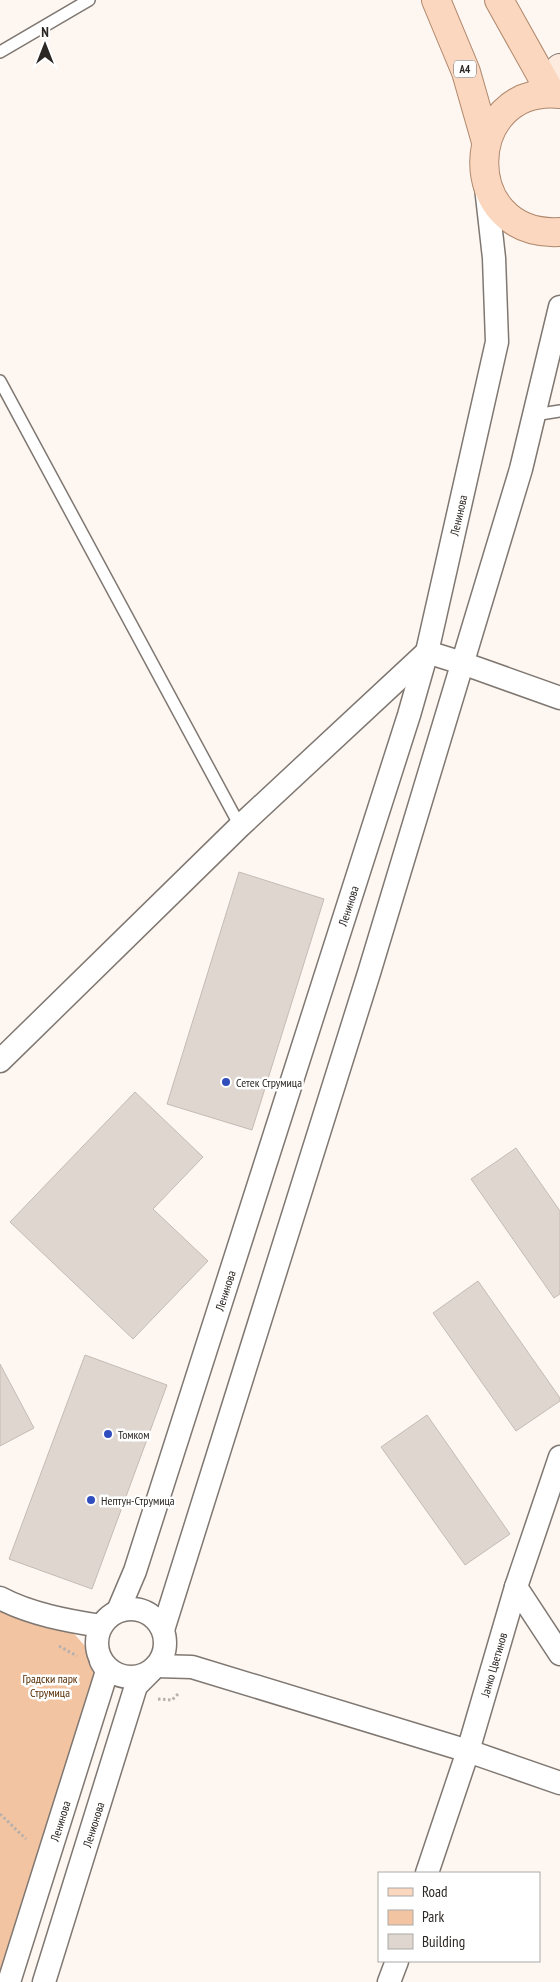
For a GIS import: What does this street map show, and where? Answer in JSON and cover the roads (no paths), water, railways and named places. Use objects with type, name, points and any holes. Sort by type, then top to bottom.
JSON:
[{"type":"main road","name":"A4","points":[[436,0],[466,72],[486,142]]},
{"type":"main road","points":[[499,0],[555,93]]},
{"type":"main road","points":[[555,93],[560,68]]},
{"type":"main road","name":"A4","points":[[555,93],[530,96],[511,107],[496,122],[486,142],[483,155],[486,182],[493,200],[506,214],[521,225],[540,231],[560,232]]},
{"type":"street","name":"Ленинова","points":[[118,1611],[135,1571],[403,734],[427,652],[497,342],[494,258],[486,182]]},
{"type":"street","points":[[153,1669],[164,1653],[164,1635],[370,973],[521,470],[560,307]]},
{"type":"street","points":[[0,1061],[240,826],[427,652],[560,698]]},
{"type":"street","name":"Јанко Цветинов","points":[[427,1872],[468,1751],[516,1587],[560,1457]]},
{"type":"street","points":[[516,1587],[560,1654]]},
{"type":"street","points":[[0,1598],[10,1604],[61,1619],[101,1626]]},
{"type":"street","points":[[94,1657],[96,1639],[101,1626],[108,1617],[118,1611],[128,1609],[147,1613],[157,1620],[164,1635],[192,1667]]},
{"type":"street","points":[[61,1619],[94,1657],[114,1673],[123,1677],[135,1678],[153,1669],[192,1667],[468,1751],[560,1783]]},
{"type":"street","name":"Ленинова","points":[[9,1982],[107,1671],[94,1657]]},
{"type":"street","name":"Ленионова","points":[[44,1982],[136,1686],[153,1669]]},
{"type":"street","points":[[390,1982],[397,1962]]},
{"type":"lane","points":[[0,52],[89,0]]},
{"type":"lane","points":[[0,381],[240,826]]},
{"type":"lane","points":[[534,415],[560,411]]},
{"type":"place","name":"Сетек Струмица","points":[[226,1082]]},
{"type":"place","name":"Томком","points":[[108,1434]]},
{"type":"place","name":"Нептун-Струмица","points":[[91,1500]]},
{"type":"park label","name":"Градски парк Струмица","points":[[50,1685]]}]
